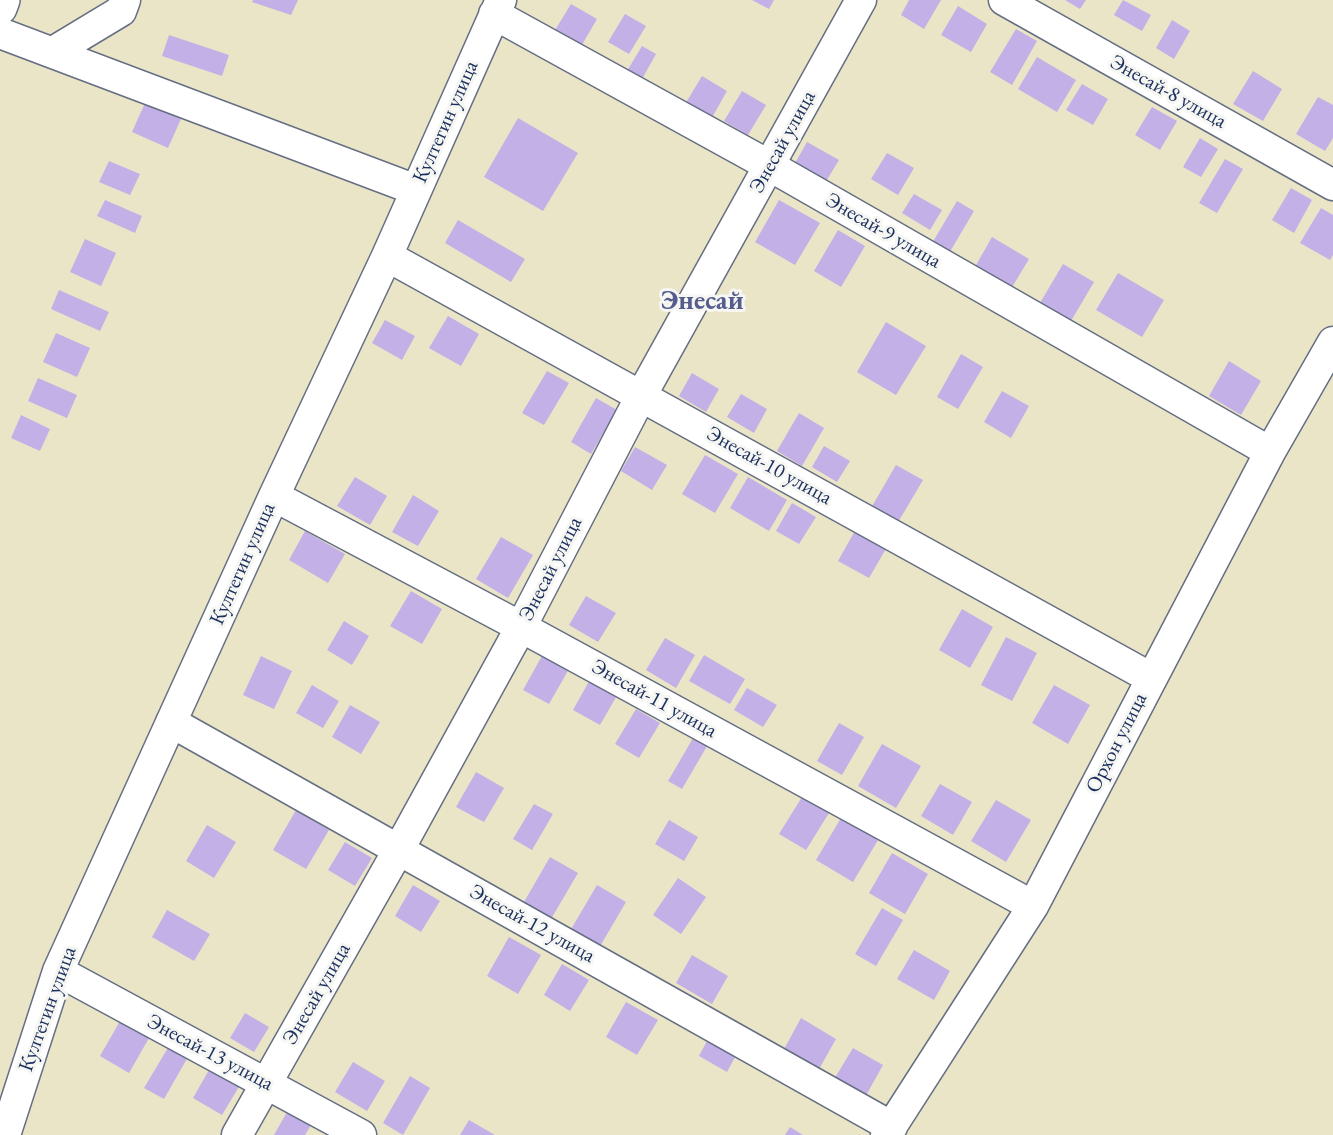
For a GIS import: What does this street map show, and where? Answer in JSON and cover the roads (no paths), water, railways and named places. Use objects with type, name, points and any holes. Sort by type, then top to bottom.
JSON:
[{"type":"main road","points":[[0,8],[3,0]]},
{"type":"street","points":[[52,52],[121,11],[125,0]]},
{"type":"street","name":"Энесай улица","points":[[237,1135],[399,849],[521,627],[641,396],[861,0]]},
{"type":"street","name":"Энесай-8 улица","points":[[1004,0],[1333,185]]},
{"type":"street","name":"Энесай-9 улица","points":[[498,7],[770,166],[1270,452]]},
{"type":"street","name":"Култегин улица","points":[[5,1135],[58,971],[274,496],[387,256],[498,7]]},
{"type":"street","points":[[0,33],[416,190]]},
{"type":"street","name":"Энесай-10 улица","points":[[387,256],[1151,678]]},
{"type":"street","name":"Орхон улица","points":[[889,1131],[1033,906],[1270,452],[1333,342]]},
{"type":"street","name":"Энесай-11 улица","points":[[274,496],[521,627],[1033,906]]},
{"type":"street","name":"Энесай-12 улица","points":[[171,722],[399,849],[889,1131]]},
{"type":"street","name":"Энесай-13 улица","points":[[58,971],[362,1135]]},
{"type":"district","name":"Энесай","points":[[702,302]]}]
